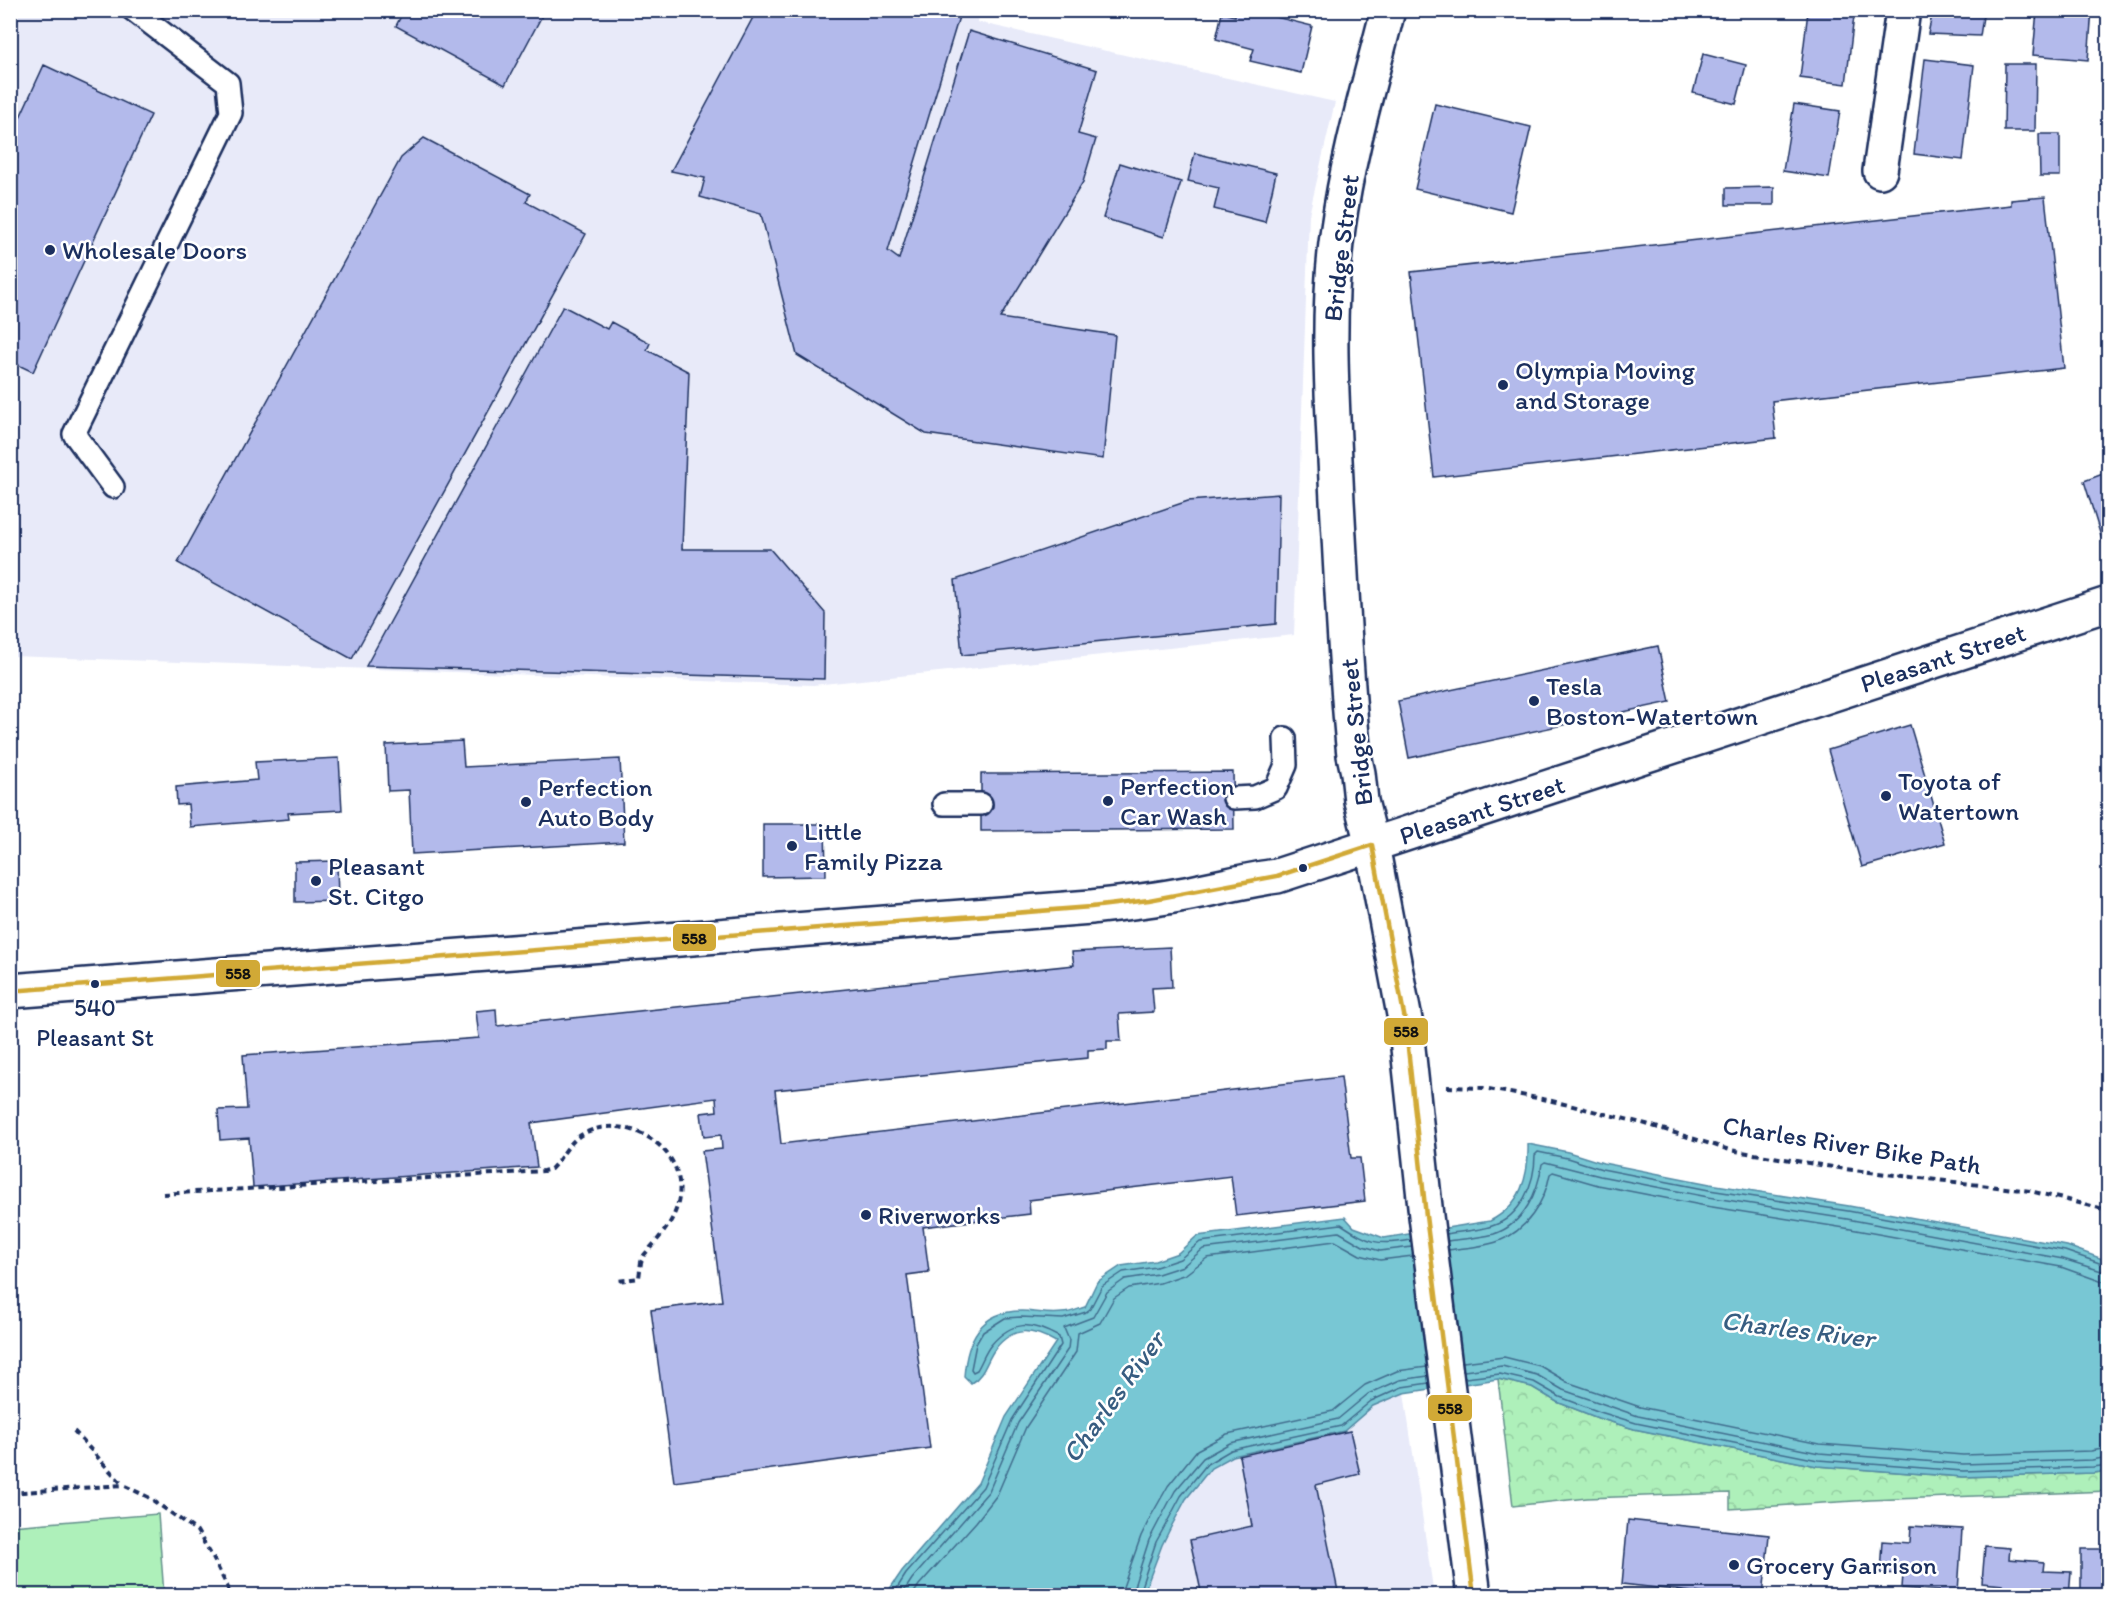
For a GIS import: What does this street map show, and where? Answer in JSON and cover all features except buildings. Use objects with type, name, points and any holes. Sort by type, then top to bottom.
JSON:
[{"type":"street","name":"Bridge Street","points":[[1388,10],[1344,194],[1335,262],[1330,337],[1337,494],[1352,734],[1361,801],[1372,845],[1405,1020],[1426,1216],[1474,1596]]},
{"type":"street","points":[[1880,171],[1904,10]]},
{"type":"street","name":"Pleasant Street","points":[[10,991],[1091,907],[1149,900],[1277,876],[2109,604]]},
{"type":"lane","points":[[113,488],[74,434],[231,113],[228,83],[133,10]]},
{"type":"lane","points":[[1234,798],[1255,797],[1276,788],[1286,765],[1285,738]]},
{"type":"lane","points":[[944,804],[981,804]]},
{"type":"path","name":"Charles River Bike Path","points":[[1413,1090],[1483,1088],[1515,1093],[1635,1121],[1730,1150],[1845,1169],[2030,1191],[2109,1210]]},
{"type":"path","points":[[163,1194],[543,1171],[551,1169],[572,1141],[599,1127],[634,1129],[649,1137],[664,1150],[673,1164],[679,1196],[674,1216],[644,1255],[639,1278],[618,1281]]},
{"type":"path","points":[[74,1431],[123,1485],[148,1497],[197,1531],[228,1588],[229,1596]]},
{"type":"path","points":[[10,1493],[123,1485]]},
{"type":"shaded area","points":[[11,11],[979,11],[977,22],[1335,102],[1309,215],[1294,635],[813,685],[11,656]]},
{"type":"shaded area","points":[[1404,1393],[1434,1595],[1143,1596],[1162,1545],[1186,1499],[1211,1468],[1233,1456],[1344,1431],[1373,1406]]},
{"type":"green space","points":[[1498,1379],[1532,1387],[1557,1402],[1634,1429],[1817,1466],[1963,1477],[2108,1471],[2108,1491],[1870,1500],[1730,1509],[1730,1493],[1587,1498],[1513,1506]]},
{"type":"green space","points":[[158,1514],[164,1595],[11,1595],[11,1526]]},
{"type":"water","name":"Charles River","points":[[1528,1144],[1568,1152],[1603,1163],[1710,1184],[1849,1206],[2067,1246],[2108,1261],[2108,1471],[1963,1477],[1817,1466],[1634,1429],[1557,1402],[1532,1387],[1498,1379],[1404,1393],[1373,1406],[1344,1431],[1233,1456],[1211,1468],[1186,1499],[1171,1527],[1143,1595],[885,1596],[902,1571],[978,1483],[1006,1417],[1056,1342],[1031,1332],[1009,1336],[995,1349],[982,1372],[971,1383],[964,1376],[968,1351],[978,1330],[986,1322],[1007,1312],[1057,1313],[1085,1307],[1097,1282],[1121,1266],[1155,1261],[1178,1253],[1197,1236],[1345,1217],[1354,1227],[1384,1238],[1490,1221],[1509,1207],[1521,1189],[1527,1168]]},
{"type":"transit line","name":"558","points":[[1372,845],[1405,1020],[1426,1216],[1474,1596]]},
{"type":"transit line","name":"558","points":[[10,991],[1091,907],[1149,900],[1277,876],[1372,845]]},
{"type":"place","name":"Wholesale Doors","points":[[50,250]]},
{"type":"place","name":"Olympia Moving and Storage","points":[[1503,385]]},
{"type":"place","name":"Tesla Boston-Watertown","points":[[1534,701]]},
{"type":"place","name":"Toyota of Watertown","points":[[1886,796]]},
{"type":"place","name":"Perfection Car Wash","points":[[1108,801]]},
{"type":"place","name":"Perfection Auto Body","points":[[526,802]]},
{"type":"place","name":"Little Family Pizza","points":[[792,846]]},
{"type":"place","name":"Pleasant St. Citgo","points":[[316,881]]},
{"type":"place","name":"540 Pleasant St","points":[[95,984]]},
{"type":"place","name":"Riverworks","points":[[866,1215]]},
{"type":"place","name":"Grocery Garrison","points":[[1734,1565]]}]
